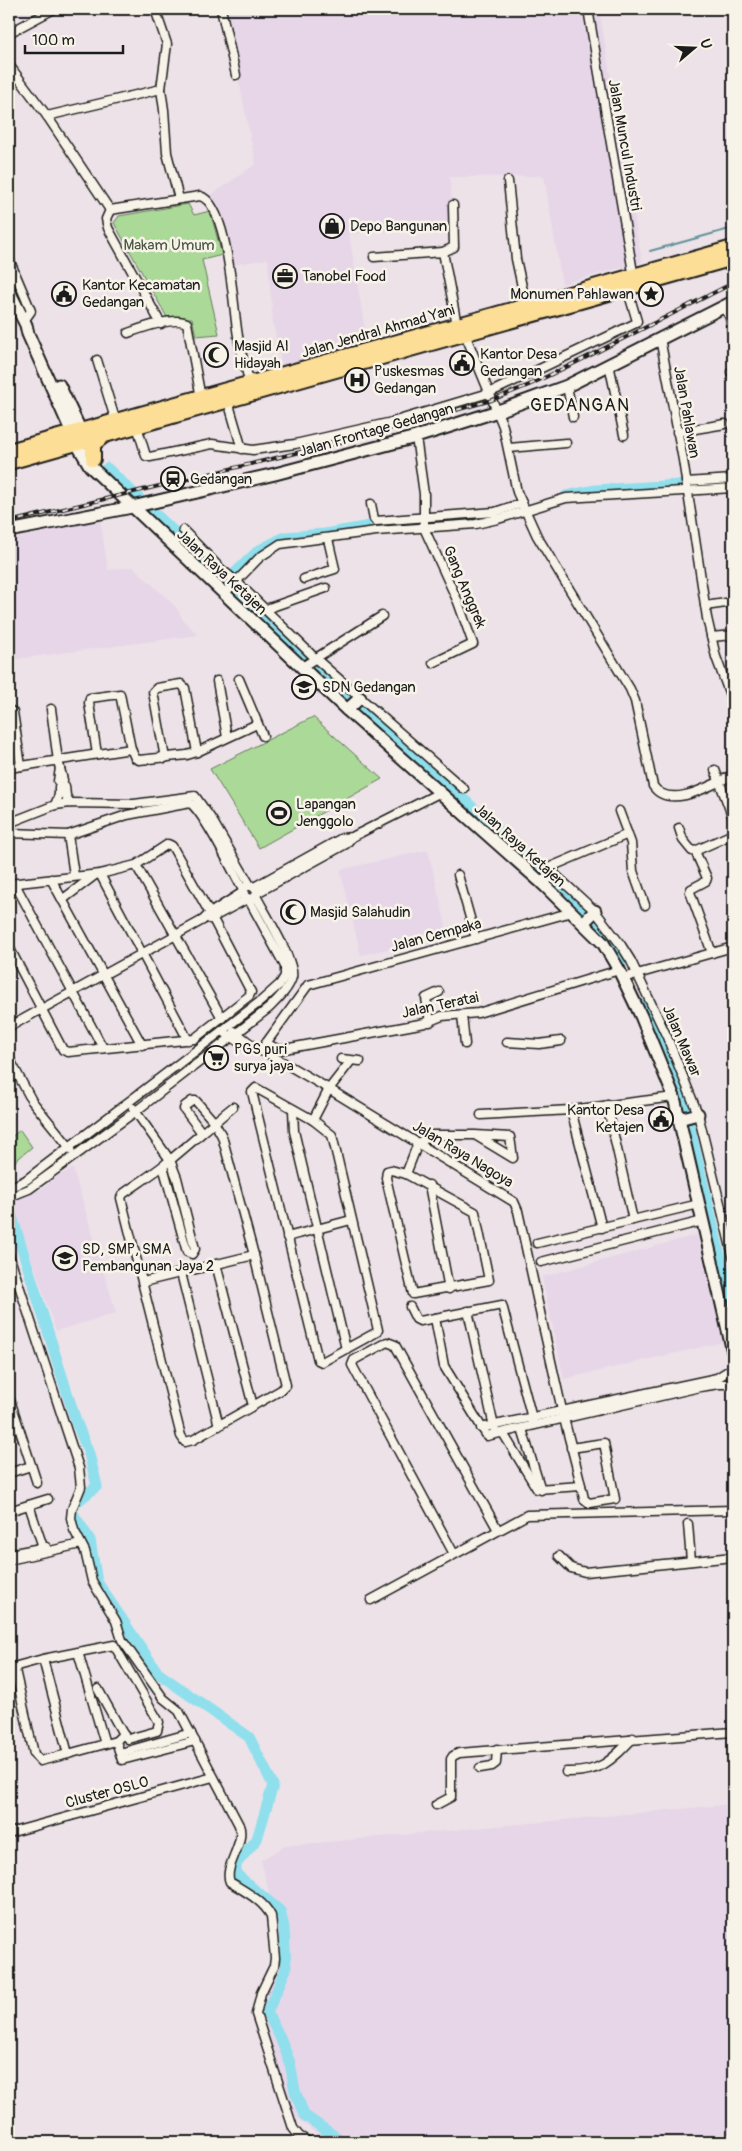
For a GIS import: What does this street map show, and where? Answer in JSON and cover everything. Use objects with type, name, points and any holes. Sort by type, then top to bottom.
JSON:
[{"type":"highway","points":[[632,282],[733,248]]},
{"type":"highway","points":[[632,282],[733,258]]},
{"type":"highway","name":"Jalan Jendral Ahmad Yani","points":[[79,438],[107,435],[228,401],[461,329],[526,305],[632,282]]},
{"type":"highway","name":"Jalan Jendral Ahmad Yani","points":[[79,438],[116,422],[250,384],[632,282]]},
{"type":"highway","points":[[93,459],[93,444],[107,435]]},
{"type":"highway","points":[[9,453],[79,438]]},
{"type":"street","points":[[9,33],[54,9]]},
{"type":"street","points":[[155,9],[167,44],[161,89],[167,153],[179,199]]},
{"type":"street","points":[[221,9],[236,76]]},
{"type":"street","name":"Jalan Muncul Industri","points":[[490,393],[637,321],[588,9]]},
{"type":"street","points":[[9,65],[47,116],[110,210]]},
{"type":"street","points":[[47,116],[161,89]]},
{"type":"street","points":[[508,181],[516,258],[526,305]]},
{"type":"street","points":[[110,210],[200,196],[205,197],[209,201],[227,248],[239,344],[250,384]]},
{"type":"street","points":[[374,257],[442,252],[454,247],[454,206]]},
{"type":"street","points":[[110,210],[106,219],[108,228],[161,324]]},
{"type":"street","points":[[442,252],[461,329],[507,435],[512,470],[524,507],[537,536],[630,689],[635,701],[655,789],[661,794],[674,796],[694,793],[733,775]]},
{"type":"street","points":[[9,259],[30,311],[25,323]]},
{"type":"street","points":[[9,291],[25,323],[34,332],[79,438]]},
{"type":"street","points":[[729,304],[733,339]]},
{"type":"street","name":"Jalan Frontage Gedangan","points":[[9,531],[140,505],[275,474],[416,437],[568,386],[729,304]]},
{"type":"street","points":[[128,333],[182,320],[187,322],[201,398]]},
{"type":"street","name":"Jalan Pahlawan","points":[[660,338],[711,637],[716,657],[732,694],[733,703]]},
{"type":"street","points":[[97,360],[116,422]]},
{"type":"street","points":[[609,364],[624,435]]},
{"type":"street","points":[[568,386],[573,417]]},
{"type":"street","points":[[137,426],[148,457],[212,444],[253,450],[295,444],[362,430],[490,393]]},
{"type":"street","points":[[228,401],[242,449]]},
{"type":"street","points":[[677,432],[726,424]]},
{"type":"street","points":[[416,437],[424,494],[424,523]]},
{"type":"street","name":"Jalan Raya Ketajen","points":[[79,438],[93,459],[101,477]]},
{"type":"street","name":"Jalan Raya Ketajen","points":[[79,438],[90,466],[101,477],[140,505],[225,593],[348,709],[440,793],[548,875],[572,912],[590,917],[603,943],[627,975],[655,1043],[681,1118],[733,1352]]},
{"type":"street","points":[[509,448],[566,443]]},
{"type":"street","points":[[225,593],[260,557],[280,544],[495,512],[566,498],[686,486],[733,479]]},
{"type":"street","points":[[686,486],[733,488]]},
{"type":"street","points":[[371,504],[376,521],[424,523],[488,522],[524,507]]},
{"type":"street","name":"Gang Anggrek","points":[[424,523],[458,602],[473,644],[433,662]]},
{"type":"street","points":[[183,530],[234,583],[266,609],[314,659],[464,790]]},
{"type":"street","points":[[304,579],[335,569],[328,538]]},
{"type":"street","points":[[266,609],[326,588]]},
{"type":"street","points":[[706,606],[733,602]]},
{"type":"street","points":[[303,666],[382,616]]},
{"type":"street","points":[[711,637],[733,635]]},
{"type":"street","points":[[239,679],[262,736]]},
{"type":"street","points":[[217,681],[227,737]]},
{"type":"street","points":[[165,758],[154,692],[157,688],[173,685],[181,684],[184,688],[197,752]]},
{"type":"street","points":[[97,754],[89,700],[118,693],[122,695],[131,749],[137,759],[165,758],[197,752],[257,724]]},
{"type":"street","points":[[348,709],[359,698]]},
{"type":"street","points":[[51,709],[61,783],[55,805]]},
{"type":"street","points":[[9,710],[12,712],[21,766]]},
{"type":"street","points":[[9,768],[59,764],[97,754],[131,749]]},
{"type":"street","points":[[715,770],[733,818]]},
{"type":"street","points":[[61,783],[70,803]]},
{"type":"street","points":[[9,1027],[294,869],[346,844],[352,837],[440,793]]},
{"type":"street","points":[[10,1192],[36,1184],[136,1111],[276,1001],[287,988],[292,977],[291,963],[277,942],[196,796],[114,804],[70,803],[55,805],[10,822],[11,833],[68,836],[116,818],[188,803],[196,807],[209,821]]},
{"type":"street","points":[[114,804],[116,818]]},
{"type":"street","points":[[619,811],[632,848],[633,871],[646,905]]},
{"type":"street","points":[[679,828],[690,850],[695,851],[733,834]]},
{"type":"street","points":[[548,875],[628,834]]},
{"type":"street","points":[[68,836],[74,876]]},
{"type":"street","points":[[9,947],[65,1051],[77,1052],[188,1040],[199,1037],[249,996],[251,991],[172,846],[165,845],[136,865],[97,874],[12,884],[103,1048]]},
{"type":"street","points":[[695,851],[707,879],[691,889],[690,892],[712,953]]},
{"type":"street","points":[[136,865],[222,1018]]},
{"type":"street","points":[[62,900],[97,874]]},
{"type":"street","points":[[97,874],[188,1040]]},
{"type":"street","points":[[458,874],[476,939]]},
{"type":"street","name":"Jalan Mawar","points":[[548,875],[621,945],[627,975],[666,1038],[697,1114],[733,1256]]},
{"type":"street","points":[[51,879],[142,1045]]},
{"type":"street","name":"Jalan Cempaka","points":[[308,985],[572,912]]},
{"type":"street","points":[[10,1192],[274,991],[284,978],[285,966],[277,942]]},
{"type":"street","name":"Jalan Teratai","points":[[262,1046],[279,1050],[430,1022],[442,1016],[478,1013],[733,947]]},
{"type":"street","points":[[262,1046],[308,985],[292,977]]},
{"type":"street","points":[[430,1022],[426,997],[439,992]]},
{"type":"street","points":[[462,1015],[465,1044]]},
{"type":"street","name":"Jalan Raya Nagoya","points":[[225,1029],[244,1045],[262,1046],[329,1089],[510,1198],[515,1204],[581,1486]]},
{"type":"street","points":[[655,1043],[666,1038]]},
{"type":"street","points":[[507,1042],[539,1044],[561,1040]]},
{"type":"street","points":[[9,1058],[32,1101],[75,1155]]},
{"type":"street","points":[[341,1059],[350,1062],[360,1061]]},
{"type":"street","points":[[313,1120],[329,1089],[350,1062]]},
{"type":"street","points":[[253,1089],[259,1089],[293,1110],[313,1120],[330,1133],[378,1331],[326,1361],[318,1361],[254,1102],[253,1089]]},
{"type":"street","points":[[481,1115],[571,1110],[674,1097]]},
{"type":"street","points":[[202,1133],[185,1111],[185,1106],[190,1101],[195,1101],[214,1122],[222,1136],[286,1384],[281,1390],[191,1441],[185,1442],[182,1440],[121,1197],[163,1166],[202,1133],[214,1122],[233,1108]]},
{"type":"street","points":[[129,1103],[170,1160],[177,1178],[193,1238],[195,1250],[192,1254],[187,1252],[183,1240],[163,1166]]},
{"type":"street","points":[[607,1105],[633,1220]]},
{"type":"street","points":[[293,1110],[294,1131],[346,1349]]},
{"type":"street","points":[[571,1110],[602,1228]]},
{"type":"street","points":[[681,1118],[697,1114]]},
{"type":"street","points":[[406,1174],[418,1143],[432,1136],[475,1135],[510,1137],[514,1157],[512,1158],[475,1135]]},
{"type":"street","points":[[387,1170],[406,1174],[429,1186],[474,1211],[477,1216],[489,1279],[484,1282],[417,1295],[412,1294],[386,1174],[387,1170]]},
{"type":"street","points":[[32,1176],[36,1184]]},
{"type":"street","points":[[167,1181],[177,1178]]},
{"type":"street","points":[[429,1186],[449,1288]]},
{"type":"street","points":[[536,1244],[699,1204]]},
{"type":"street","points":[[288,1237],[351,1220]]},
{"type":"street","points":[[541,1262],[703,1221]]},
{"type":"street","points":[[183,1240],[193,1238]]},
{"type":"street","points":[[9,1255],[79,1468],[81,1487],[72,1509],[71,1518],[74,1530],[85,1551],[92,1581],[113,1615],[122,1640],[164,1698],[180,1711],[241,1831],[228,1877],[230,1882],[262,1904],[271,1916],[274,1966],[258,2003],[257,2020],[293,2128],[299,2136],[309,2142]]},
{"type":"street","points":[[143,1282],[254,1255]]},
{"type":"street","points":[[216,1264],[253,1406]]},
{"type":"street","points":[[181,1273],[218,1426]]},
{"type":"street","points":[[410,1307],[417,1320],[502,1305],[533,1422]]},
{"type":"street","points":[[468,1311],[497,1432],[534,1486],[541,1490],[581,1486],[584,1500],[587,1503],[616,1498],[604,1443],[571,1448]]},
{"type":"street","points":[[434,1318],[444,1366],[481,1428],[497,1432],[522,1429],[533,1422]]},
{"type":"street","points":[[454,1554],[352,1365],[353,1361],[389,1342],[395,1345],[498,1530]]},
{"type":"street","points":[[718,1381],[733,1368]]},
{"type":"street","points":[[497,1432],[533,1422],[718,1381],[733,1384]]},
{"type":"street","points":[[9,1397],[37,1483]]},
{"type":"street","points":[[522,1429],[541,1490]]},
{"type":"street","points":[[9,1473],[31,1466]]},
{"type":"street","points":[[9,1511],[48,1499]]},
{"type":"street","points":[[9,1554],[47,1547],[29,1505]]},
{"type":"street","points":[[371,1600],[527,1515],[733,1510]]},
{"type":"street","points":[[688,1524],[691,1561]]},
{"type":"street","points":[[9,1560],[81,1544]]},
{"type":"street","points":[[559,1556],[570,1568],[585,1572],[733,1557]]},
{"type":"street","points":[[98,1689],[123,1734],[128,1739],[157,1730],[159,1722],[114,1645],[22,1663],[17,1666],[15,1670],[34,1754],[40,1762],[116,1741],[123,1734]]},
{"type":"street","points":[[78,1652],[104,1744]]},
{"type":"street","points":[[43,1659],[68,1754]]},
{"type":"street","points":[[436,1804],[450,1797],[450,1763],[453,1756],[463,1752],[733,1732]]},
{"type":"street","points":[[121,1757],[191,1733]]},
{"type":"street","points":[[566,1772],[588,1771],[606,1764],[633,1738]]},
{"type":"street","points":[[116,1741],[121,1757]]},
{"type":"street","points":[[121,1757],[195,1741]]},
{"type":"street","points":[[480,1768],[492,1766],[496,1763],[497,1750]]},
{"type":"street","name":"Cluster OSLO","points":[[9,1834],[213,1777]]},
{"type":"shaded area","points":[[224,9],[599,9],[642,262],[562,284],[544,176],[450,177],[453,227],[349,234],[367,343],[282,366],[273,323],[268,259],[231,265],[228,236],[210,196],[256,164]]},
{"type":"shaded area","points":[[100,520],[108,570],[133,567],[176,607],[183,620],[198,635],[9,660],[9,540]]},
{"type":"shaded area","points":[[428,850],[448,935],[361,955],[340,870]]},
{"type":"shaded area","name":"SD, SMP, SMA Pembangunan Jaya 2","points":[[73,1169],[116,1313],[56,1331],[12,1202],[42,1189],[59,1175]]},
{"type":"shaded area","points":[[697,1235],[723,1342],[564,1379],[542,1277]]},
{"type":"shaded area","points":[[733,1804],[733,2142],[326,2142],[287,2110],[254,2015],[279,1934],[261,1860],[285,1846]]},
{"type":"green space","name":"Makam Umum","points":[[188,204],[194,215],[210,211],[222,255],[202,260],[219,334],[196,336],[192,318],[168,319],[114,223],[119,216]]},
{"type":"green space","name":"Lapangan Jenggolo","points":[[313,717],[382,779],[259,848],[210,769]]},
{"type":"green space","points":[[20,1130],[32,1147],[13,1163],[9,1157],[9,1139]]},
{"type":"waterway","points":[[650,251],[733,228]]},
{"type":"waterway","points":[[9,270],[24,303]]},
{"type":"waterway","points":[[107,468],[227,582],[555,883],[611,944],[621,964]]},
{"type":"waterway","points":[[566,496],[596,490],[697,484]]},
{"type":"waterway","points":[[232,576],[258,551],[285,537],[325,534],[370,526],[484,518],[505,514]]},
{"type":"waterway","points":[[641,1005],[662,1047],[682,1096],[733,1310]]},
{"type":"waterway","points":[[9,1207],[76,1421],[89,1454],[97,1486],[78,1501]]},
{"type":"waterway","points":[[74,1515],[90,1540],[97,1582],[158,1673],[249,1737],[273,1785],[257,1839],[236,1864],[236,1874],[280,1911],[284,1927],[286,1969],[267,2013],[280,2037],[290,2063],[295,2091],[304,2115],[343,2142]]},
{"type":"railway","points":[[9,522],[334,444],[492,400],[581,360],[733,283]]},
{"type":"place","name":"Depo Bangunan","points":[[332,226]]},
{"type":"place","name":"Tanobel Food","points":[[285,276]]},
{"type":"place","name":"Kantor Kecamatan Gedangan","points":[[64,294]]},
{"type":"place","name":"Monumen Pahlawan","points":[[651,294]]},
{"type":"place","name":"Masjid Al Hidayah","points":[[216,355]]},
{"type":"place","name":"Kantor Desa Gedangan","points":[[462,363]]},
{"type":"place","name":"Puskesmas Gedangan","points":[[357,380]]},
{"type":"place","name":"Gedangan","points":[[173,479]]},
{"type":"place","name":"SDN Gedangan","points":[[304,687]]},
{"type":"place","name":"Lapangan Jenggolo","points":[[279,813]]},
{"type":"place","name":"Masjid Salahudin","points":[[293,912]]},
{"type":"place","name":"PGS puri surya jaya","points":[[216,1058]]},
{"type":"place","name":"Kantor Desa Ketajen","points":[[661,1119]]},
{"type":"place","name":"SD, SMP, SMA Pembangunan Jaya 2","points":[[65,1258]]},
{"type":"district","name":"GEDANGAN","points":[[580,405]]}]
